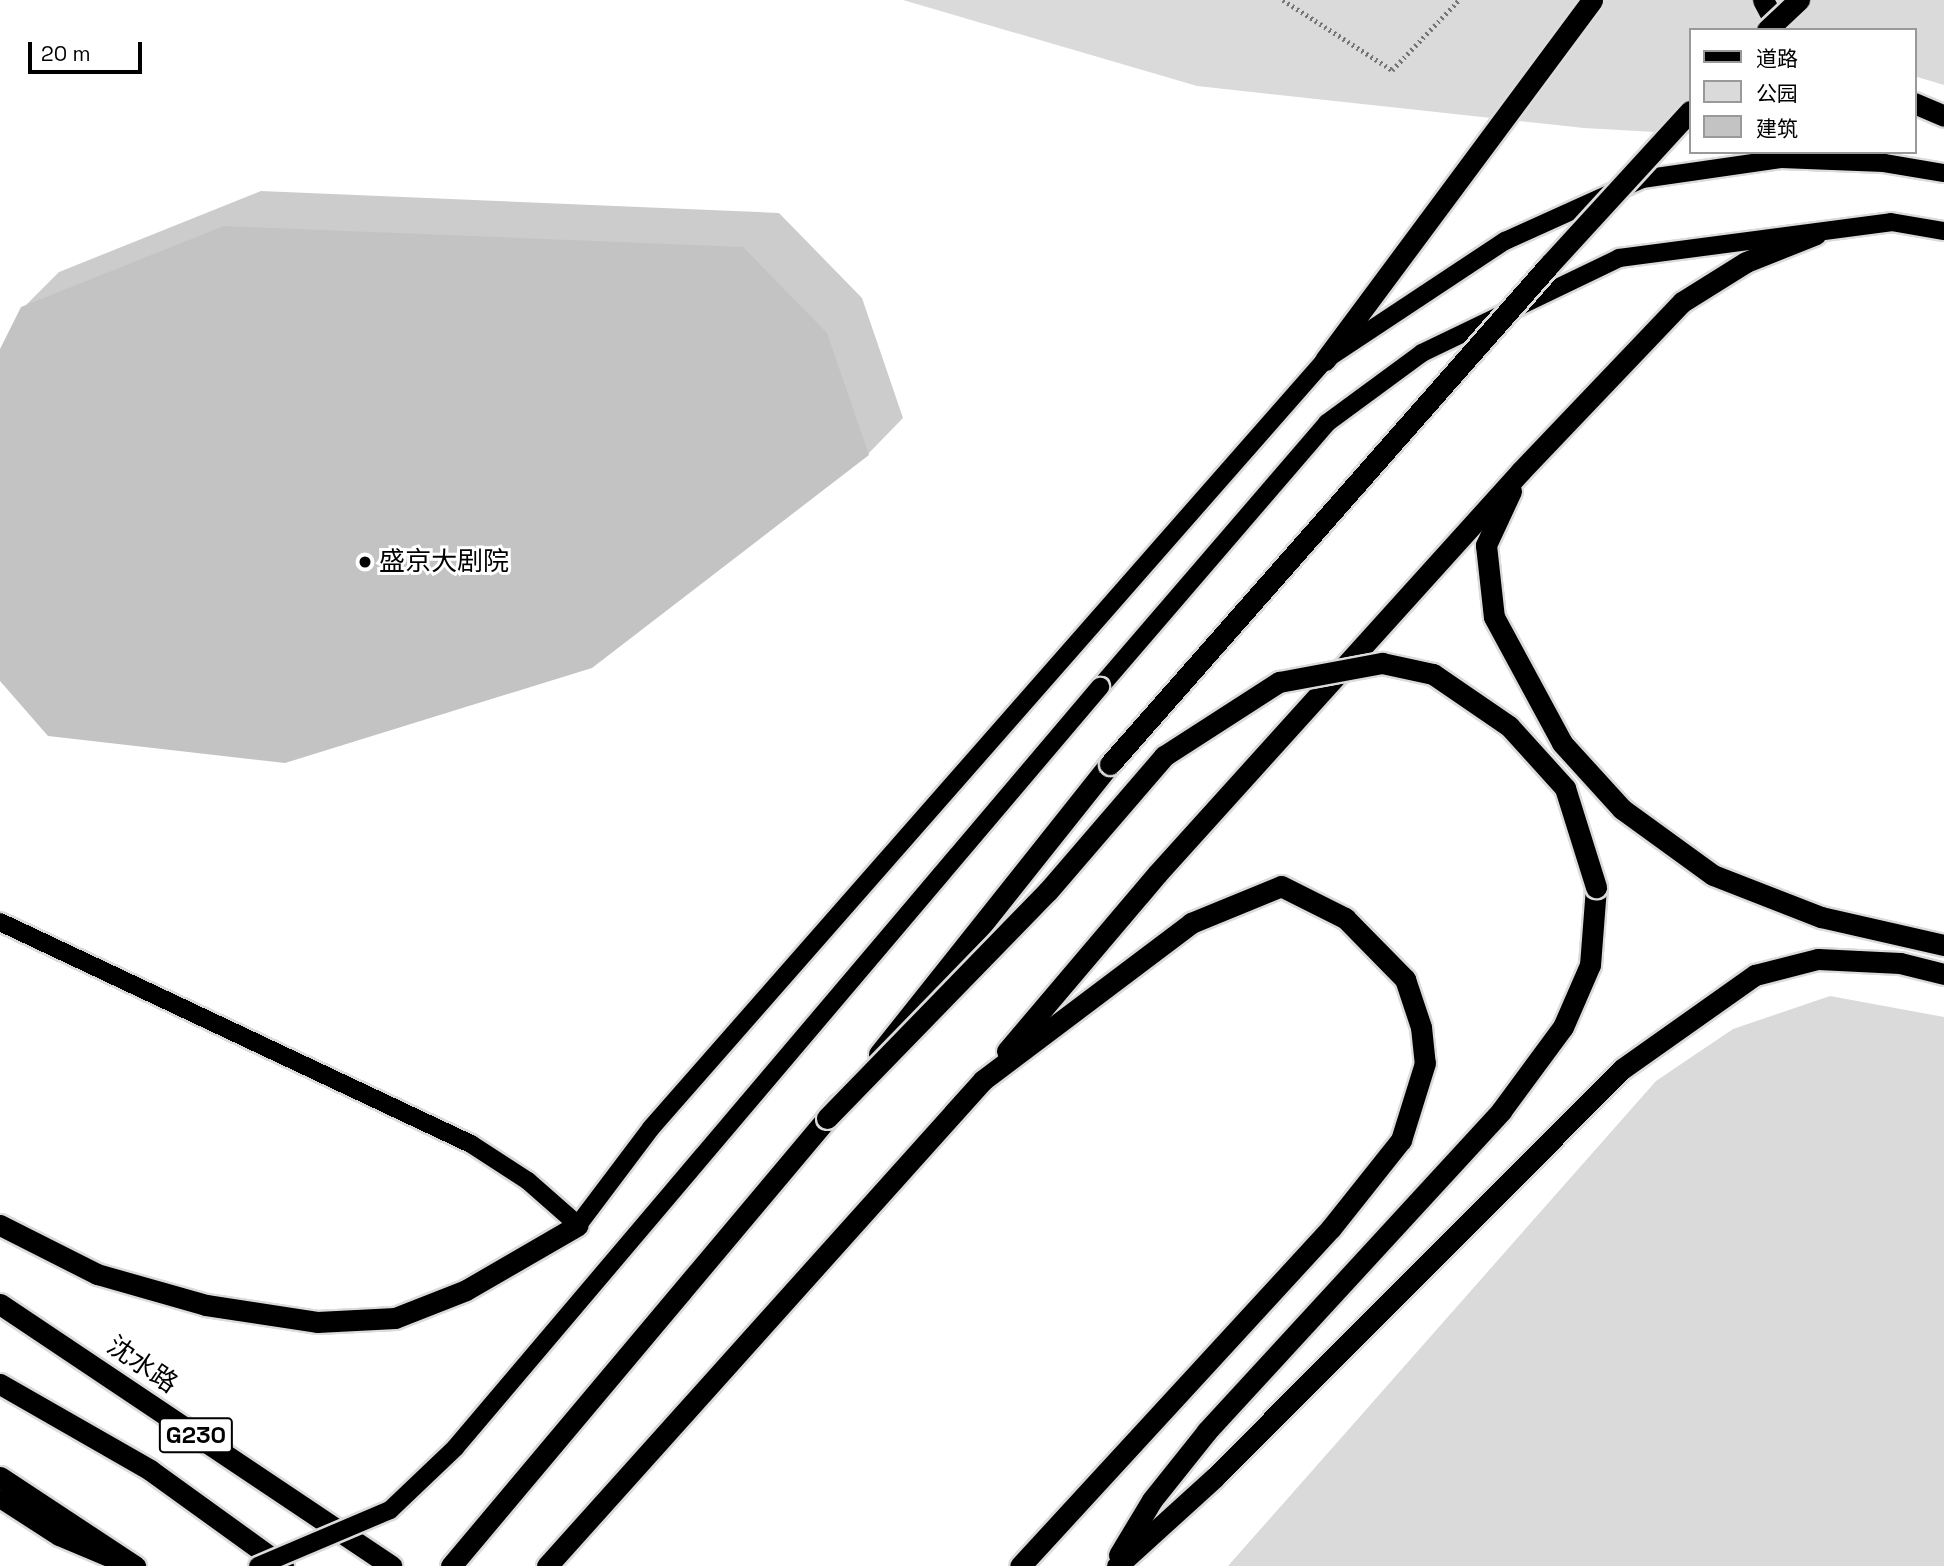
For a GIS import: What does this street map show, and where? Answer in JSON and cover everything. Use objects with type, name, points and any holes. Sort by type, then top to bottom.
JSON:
[{"type":"highway","points":[[1325,360],[1591,0]]},
{"type":"highway","points":[[1763,0],[1778,28]]},
{"type":"highway","points":[[1769,28],[1799,0]]},
{"type":"highway","points":[[1916,104],[1944,116]]},
{"type":"highway","points":[[451,1566],[827,1118],[1110,764],[1549,265],[1688,113]]},
{"type":"highway","points":[[547,1566],[983,1080],[1157,874],[1521,471],[1682,302],[1746,262],[1816,234]]},
{"type":"highway","points":[[1521,471],[1486,545],[1494,617],[1562,743],[1622,809],[1713,875],[1821,917],[1944,945]]},
{"type":"highway","points":[[827,1118],[1048,891],[1164,756],[1279,682],[1382,663],[1433,674],[1509,726],[1565,788],[1597,887],[1590,965],[1563,1027],[1501,1111],[1207,1431],[1152,1500],[1115,1566]]},
{"type":"highway","points":[[983,1080],[1191,923],[1281,886],[1345,918],[1405,979],[1421,1027],[1425,1063],[1401,1140],[1331,1228],[1020,1566]]},
{"type":"highway","points":[[1115,1566],[1215,1478],[1622,1069],[1755,975],[1818,959],[1900,963],[1944,974]]},
{"type":"highway","points":[[0,1225],[97,1274],[206,1304],[317,1322],[395,1318],[466,1290],[578,1226]]},
{"type":"highway","name":"沈水路","points":[[0,1304],[392,1566]]},
{"type":"highway","name":"G230","points":[[0,1384],[150,1470],[283,1566]]},
{"type":"highway","points":[[0,1477],[135,1566]]},
{"type":"main road","points":[[0,922],[471,1144],[528,1181],[578,1226],[652,1128],[1325,360],[1505,241],[1642,179],[1781,159],[1884,163],[1944,173]]},
{"type":"main road","points":[[258,1566],[390,1510],[455,1448],[1327,423],[1422,353],[1619,258],[1891,222],[1944,231]]},
{"type":"main road","points":[[0,1499],[59,1537],[128,1566]]},
{"type":"path","points":[[1283,0],[1392,70],[1459,0]]},
{"type":"green space","points":[[903,0],[1944,0],[1944,85],[1916,77],[1916,28],[1688,28],[1688,134],[1584,128],[1197,86]]},
{"type":"green space","points":[[1830,996],[1944,1017],[1944,1566],[1228,1566],[1656,1081],[1733,1029]]},
{"type":"building","name":"盛京大剧院","points":[[224,226],[743,247],[827,333],[869,455],[592,668],[285,763],[48,736],[0,681],[0,349],[21,307]]},
{"type":"place","name":"盛京大剧院","points":[[365,562]]}]
